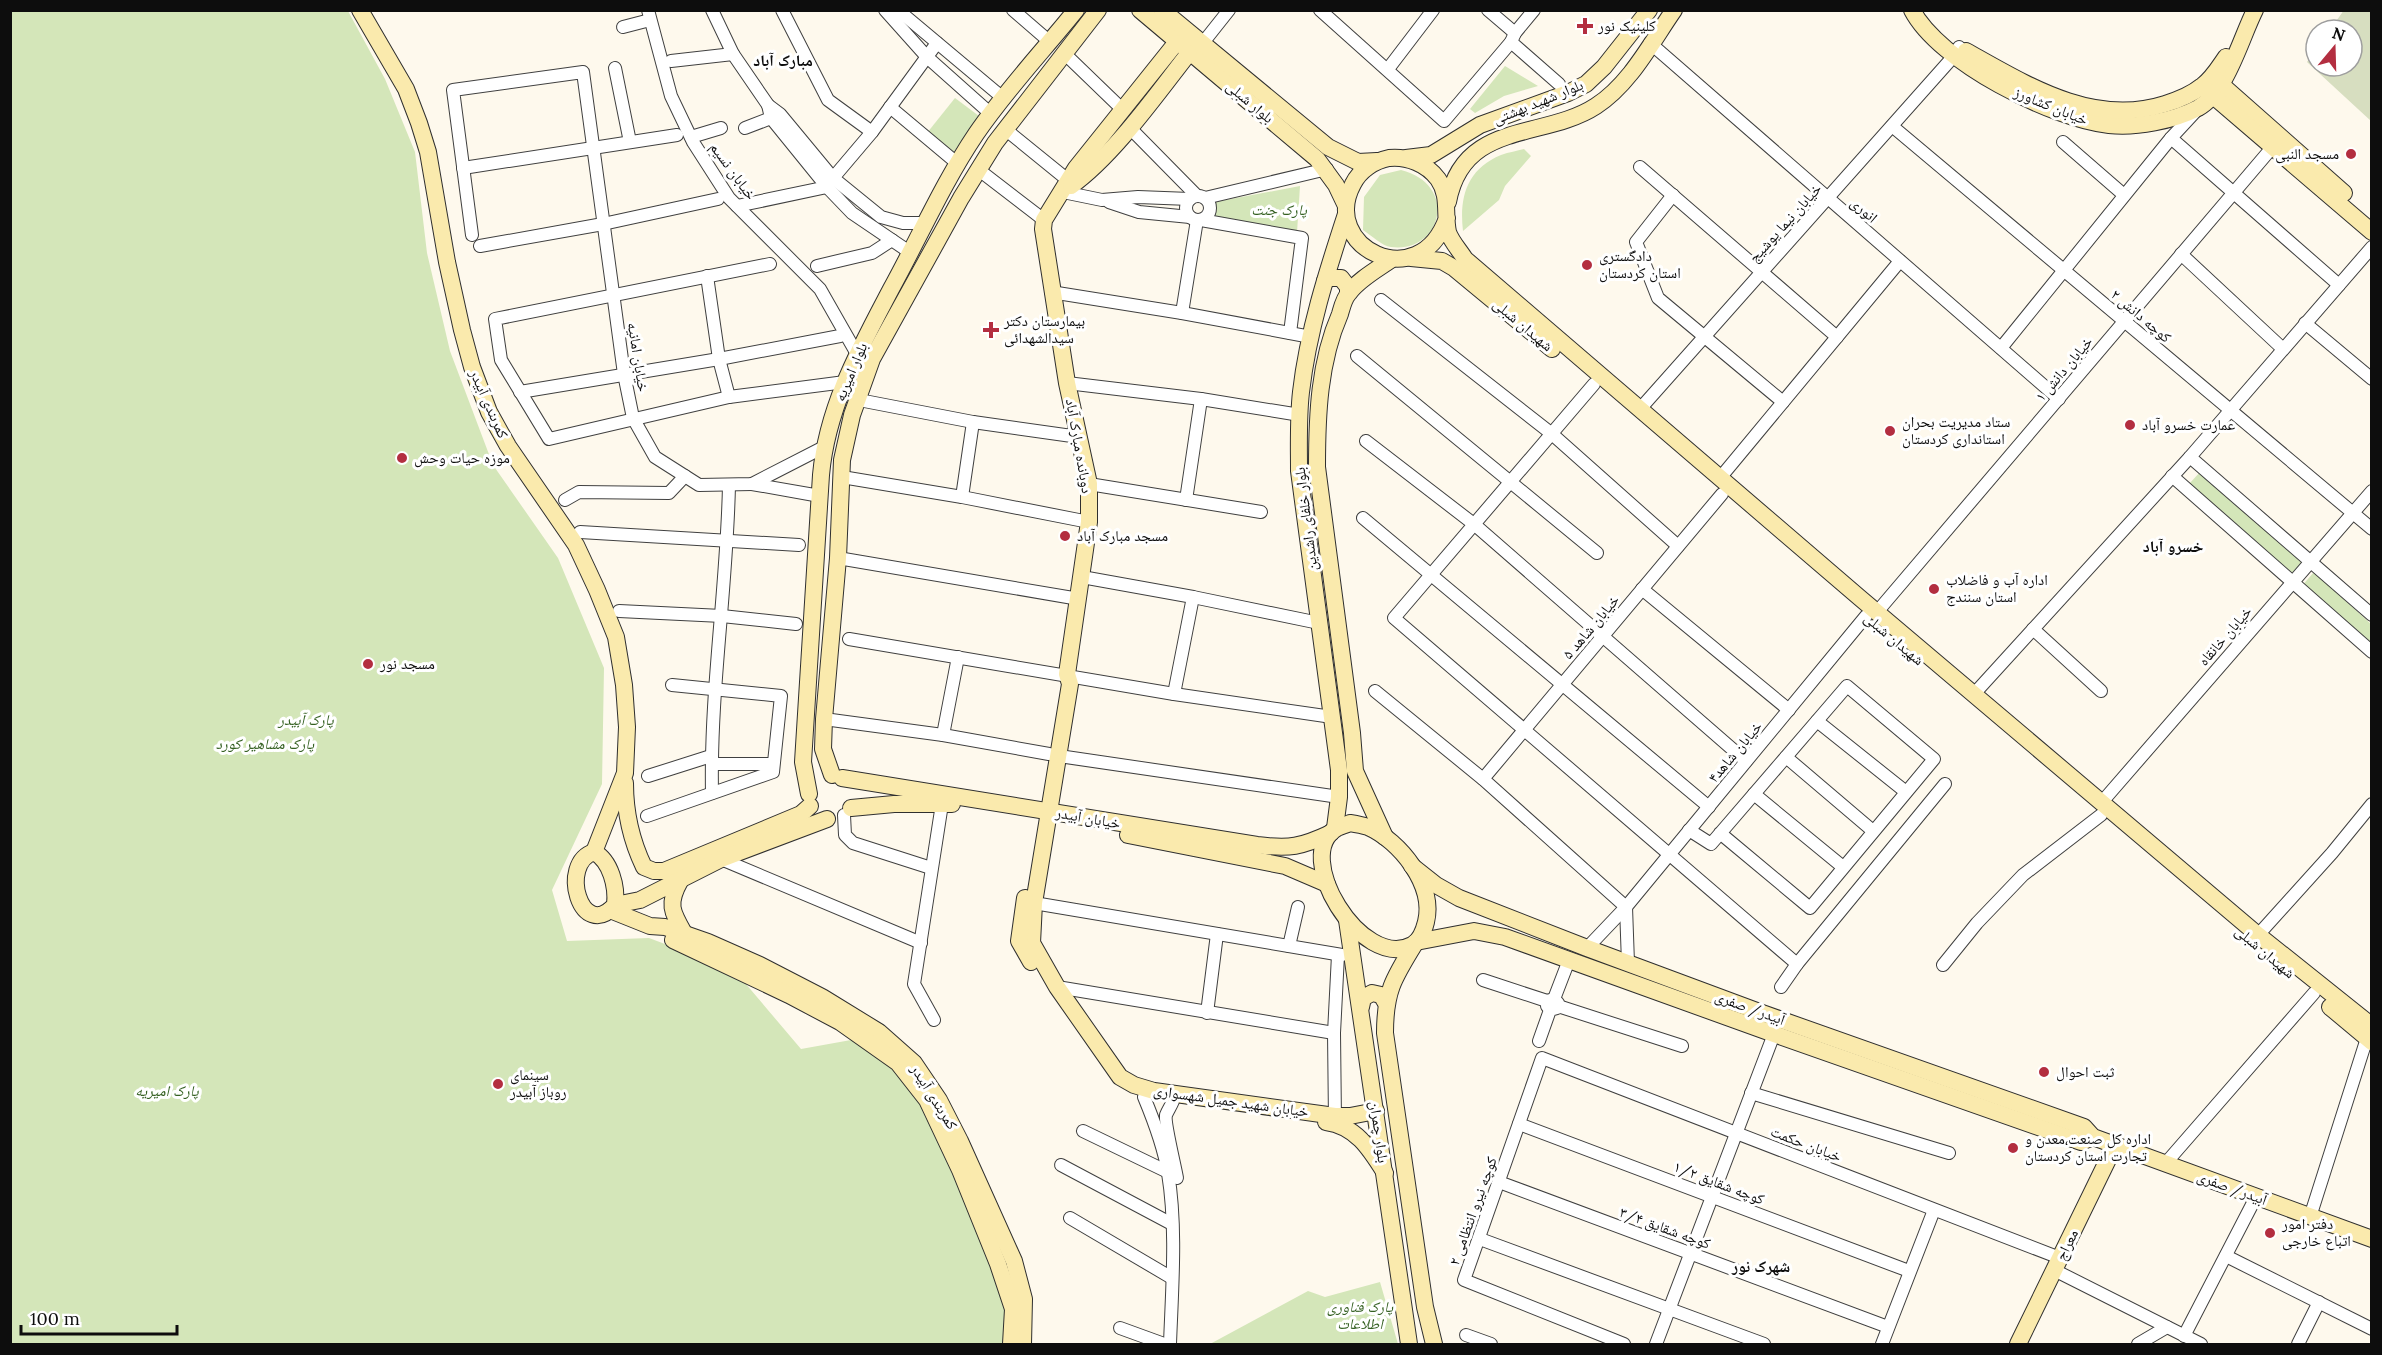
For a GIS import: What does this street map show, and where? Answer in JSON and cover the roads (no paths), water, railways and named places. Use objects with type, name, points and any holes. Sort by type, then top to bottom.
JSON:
[{"type":"main road","name":"کمربندی آبیدر","points":[[360,10],[406,89],[419,123],[428,152],[447,262],[462,330],[472,367],[489,412],[507,446],[576,545],[616,637],[624,685],[627,727],[625,773],[594,852]]},
{"type":"main road","name":"بلوار امیریه","points":[[837,776],[828,768],[823,748],[824,719],[838,558],[845,441],[859,400],[865,356],[911,253],[958,164],[1003,98],[1076,10]]},
{"type":"main road","name":"بلوار امیریه","points":[[809,800],[803,762],[824,447],[845,382],[865,356],[1005,129],[1098,10]]},
{"type":"main road","name":"بلوار شبلی","points":[[1140,10],[1328,147],[1358,162],[1380,160]]},
{"type":"main road","name":"بلوار شبلی","points":[[1162,10],[1189,47],[1327,170],[1346,210]]},
{"type":"main road","name":"بلوار شهید بهشتی","points":[[1402,158],[1431,154],[1498,117],[1568,93],[1586,84],[1604,67],[1649,10]]},
{"type":"main road","name":"بلوار شهید بهشتی","points":[[1447,210],[1454,176],[1473,156],[1499,139],[1573,117],[1610,96],[1626,78],[1674,10]]},
{"type":"main road","name":"خیابان کشاورز","points":[[1912,10],[1925,31],[2019,94],[2072,117],[2093,123],[2112,126],[2136,125],[2176,116],[2198,107],[2212,86]]},
{"type":"main road","name":"خیابان کشاورز","points":[[1926,10],[1956,52],[2053,96],[2102,111],[2154,108],[2212,86]]},
{"type":"main road","points":[[2255,10],[2212,86],[2372,218]]},
{"type":"main road","points":[[1044,220],[1076,168],[1123,110],[1189,47]]},
{"type":"main road","points":[[1066,187],[1081,179],[1130,128],[1189,47]]},
{"type":"main road","points":[[1461,136],[1457,147],[1461,152],[1473,156]]},
{"type":"main road","points":[[2278,141],[2372,232]]},
{"type":"main road","points":[[1402,158],[1416,161],[1432,173],[1444,189],[1447,210],[1442,232],[1433,244],[1421,253],[1399,258],[1372,252],[1357,239],[1350,227],[1346,210],[1349,191],[1356,178],[1367,167],[1380,160],[1402,158]]},
{"type":"main road","points":[[945,188],[961,198]]},
{"type":"main road","name":"بلوار خلفای راشدین","points":[[1346,210],[1325,281],[1306,360],[1299,415],[1299,471],[1332,717],[1347,770],[1385,837]]},
{"type":"main road","name":"شهیدان شبلی","points":[[1447,210],[1449,234],[1480,281],[1594,384],[1721,486],[2102,808],[2258,935],[2370,1035]]},
{"type":"main road","name":"دوبانده مبارک آباد","points":[[1044,220],[1042,229],[1051,292],[1067,383],[1089,484],[1089,522],[1067,674],[1070,684],[1044,814]]},
{"type":"main road","name":"شهیدان شبلی","points":[[1399,258],[1442,261],[1480,281],[1640,410],[1721,486]]},
{"type":"main road","name":"بلوار خلفای راشدین","points":[[1333,831],[1347,770],[1352,733],[1317,467],[1317,429],[1324,365],[1336,322],[1348,293],[1367,276],[1399,258]]},
{"type":"main road","points":[[1325,281],[1335,277],[1341,278],[1346,282],[1348,293]]},
{"type":"main road","name":"شهیدان شبلی","points":[[1872,614],[1974,694],[2314,993],[2370,1035]]},
{"type":"main road","points":[[625,773],[626,810],[630,831],[644,867],[654,871],[664,871],[801,814],[809,800],[814,783],[819,778],[837,776],[848,782],[853,794],[841,814],[820,817],[809,800]]},
{"type":"main road","name":"خیابان آبیدر","points":[[837,776],[1044,814],[1285,866],[1327,884]]},
{"type":"main road","name":"خیابان آبیدر","points":[[613,908],[640,900],[721,860],[841,814],[894,804],[942,804],[1044,814],[1285,848],[1308,844],[1333,831]]},
{"type":"main road","name":"خیابان شهید جمیل شهسواری","points":[[1044,814],[1032,944],[1056,987],[1120,1077],[1134,1085],[1154,1091],[1335,1119],[1368,1145],[1385,1173]]},
{"type":"main road","name":"خیابان شهید جمیل شهسواری","points":[[1044,814],[1018,941],[1106,1077],[1130,1093],[1173,1101],[1335,1119],[1376,1111]]},
{"type":"main road","points":[[1350,823],[1366,826],[1385,837],[1412,866],[1425,895],[1427,915],[1423,932],[1415,943],[1399,949],[1382,946],[1364,936],[1347,920],[1333,899],[1327,884],[1322,857],[1326,840],[1333,831],[1350,823]]},
{"type":"main road","points":[[594,852],[602,856],[608,868],[616,894],[613,908],[603,914],[597,914],[583,908],[578,902],[576,883],[578,871],[587,854],[594,852]]},
{"type":"main road","name":"آبیدر/ صفری","points":[[1412,866],[1436,885],[1459,898],[1587,948],[2084,1127],[2093,1137],[2372,1239]]},
{"type":"main road","points":[[680,881],[673,894],[672,908],[673,916],[684,933]]},
{"type":"main road","name":"کمربندی آبیدر","points":[[613,908],[650,926],[657,933],[840,1022],[898,1063],[927,1100],[960,1170],[998,1264],[1013,1309],[1011,1344]]},
{"type":"main road","name":"بلوار چمران","points":[[1347,920],[1409,1344]]},
{"type":"main road","name":"کمربندی آبیدر","points":[[650,926],[665,927],[708,942],[760,965],[822,997],[879,1032],[914,1063],[939,1100],[960,1141],[1014,1261],[1024,1299],[1023,1344]]},
{"type":"main road","name":"آبیدر/ صفری","points":[[1415,943],[1458,933],[1485,932],[2081,1142],[2093,1137]]},
{"type":"main road","name":"بلوار چمران","points":[[1415,943],[1389,989],[1385,1033],[1425,1307],[1434,1344]]},
{"type":"main road","points":[[1361,1007],[1363,998],[1371,993],[1381,995],[1386,1003]]},
{"type":"main road","name":"معراج","points":[[2018,1344],[2115,1145]]},
{"type":"street","points":[[712,10],[733,54],[768,105],[780,114],[852,213],[911,253]]},
{"type":"street","points":[[782,10],[828,100],[872,132]]},
{"type":"street","points":[[885,10],[927,57],[991,114]]},
{"type":"street","points":[[898,10],[1003,98]]},
{"type":"street","points":[[1013,10],[1050,42]]},
{"type":"street","points":[[1189,47],[1229,10]]},
{"type":"street","points":[[1320,10],[1444,121],[1534,10]]},
{"type":"street","points":[[1388,69],[1433,10]]},
{"type":"street","points":[[1488,10],[1559,84]]},
{"type":"street","points":[[623,27],[649,15]]},
{"type":"street","name":"خیابان نسیم","points":[[649,15],[671,96],[691,137],[729,198],[820,289],[865,356]]},
{"type":"street","points":[[737,206],[830,183],[872,132],[937,43]]},
{"type":"street","name":"انوری","points":[[1650,43],[2059,399]]},
{"type":"street","name":"خیابان نیما یوشیج","points":[[1640,410],[1956,52]]},
{"type":"street","points":[[1064,53],[1123,110]]},
{"type":"street","points":[[671,61],[733,54]]},
{"type":"street","points":[[615,68],[630,142]]},
{"type":"street","name":"خیابان امانیه","points":[[464,168],[453,90],[583,72],[624,374],[633,418],[655,457],[699,485],[752,484],[824,447]]},
{"type":"street","points":[[768,105],[771,118],[830,183],[881,216],[903,222],[926,223]]},
{"type":"street","points":[[890,107],[958,164]]},
{"type":"street","points":[[2001,348],[2198,107]]},
{"type":"street","points":[[745,128],[771,118]]},
{"type":"street","name":"کوچه دانش ۲","points":[[1892,126],[2372,529]]},
{"type":"street","points":[[691,137],[721,128]]},
{"type":"street","points":[[1130,128],[1198,198],[1209,205],[1209,212],[1196,219]]},
{"type":"street","points":[[1005,129],[1066,187],[1139,212],[1196,219],[1302,238],[1290,333]]},
{"type":"street","points":[[472,235],[464,168],[677,135]]},
{"type":"street","points":[[2171,138],[2339,285]]},
{"type":"street","name":"خیابان دانش ۱","points":[[1872,614],[2059,399],[2278,141]]},
{"type":"street","points":[[2063,142],[2124,195]]},
{"type":"street","points":[[1640,167],[1837,337]]},
{"type":"street","points":[[979,170],[1044,220]]},
{"type":"street","points":[[1102,200],[1138,197],[1198,198],[1327,170]]},
{"type":"street","points":[[1673,195],[1636,243],[1658,298],[1783,402]]},
{"type":"street","points":[[1182,313],[1196,219],[1186,206],[1198,198]]},
{"type":"street","points":[[480,246],[603,224],[718,199]]},
{"type":"street","points":[[817,266],[872,253],[892,240]]},
{"type":"street","points":[[1974,694],[2190,457],[2372,247]]},
{"type":"street","points":[[2181,255],[2283,349]]},
{"type":"street","name":"خیابان شاهد ۵","points":[[1483,779],[1678,546],[1783,402],[1900,261]]},
{"type":"street","points":[[770,264],[495,319],[501,360],[549,439],[633,418],[729,398],[845,382]]},
{"type":"street","points":[[707,276],[719,359],[729,398]]},
{"type":"street","points":[[1051,292],[1311,337]]},
{"type":"street","points":[[1381,300],[1552,434],[1678,546]]},
{"type":"street","points":[[2305,323],[2372,379]]},
{"type":"street","points":[[520,392],[840,336]]},
{"type":"street","points":[[1357,356],[1597,553]]},
{"type":"street","points":[[1067,383],[1201,399],[1299,415]]},
{"type":"street","points":[[1594,384],[1394,618],[1797,964]]},
{"type":"street","points":[[1186,500],[1201,399]]},
{"type":"street","points":[[859,400],[973,422],[1079,437]]},
{"type":"street","points":[[962,497],[973,422]]},
{"type":"street","points":[[1366,441],[1474,525],[1746,761]]},
{"type":"street","points":[[2190,457],[2372,615]]},
{"type":"street","points":[[565,500],[579,492],[669,493],[685,476]]},
{"type":"street","points":[[2172,476],[2372,652]]},
{"type":"street","points":[[842,477],[962,497],[1089,522]]},
{"type":"street","points":[[752,484],[820,496]]},
{"type":"street","points":[[1089,484],[1262,512]]},
{"type":"street","points":[[712,793],[716,689],[728,539],[729,485]]},
{"type":"street","name":"خیابان خانقاه","points":[[1943,965],[1977,923],[2023,875],[2102,808],[2292,582],[2372,491]]},
{"type":"street","points":[[1363,518],[1709,807]]},
{"type":"street","points":[[580,532],[799,545]]},
{"type":"street","points":[[838,558],[1079,599]]},
{"type":"street","points":[[1082,577],[1319,623]]},
{"type":"street","points":[[1642,589],[1789,710]]},
{"type":"street","points":[[1174,694],[1193,597]]},
{"type":"street","points":[[619,610],[722,616],[796,624]]},
{"type":"street","name":"خیابان شاهد۴","points":[[1587,948],[1626,907],[1746,761],[1872,614]]},
{"type":"street","points":[[2033,630],[2101,690]]},
{"type":"street","points":[[849,639],[1067,674],[1174,694],[1332,717]]},
{"type":"street","points":[[943,735],[958,657]]},
{"type":"street","points":[[647,816],[772,772],[781,696],[672,686]]},
{"type":"street","points":[[1689,830],[1711,844],[1720,833],[1847,686],[1934,759],[1810,908],[1720,833]]},
{"type":"street","points":[[1375,691],[1483,779],[1626,907],[1628,963]]},
{"type":"street","points":[[824,719],[943,735],[1054,755],[1339,797]]},
{"type":"street","points":[[1817,721],[1906,792]]},
{"type":"street","points":[[1786,757],[1874,831]]},
{"type":"street","points":[[648,776],[712,760],[773,764]]},
{"type":"street","points":[[1781,987],[1797,964],[1945,784]]},
{"type":"street","points":[[1754,794],[1843,867]]},
{"type":"street","points":[[934,1020],[915,984],[942,804]]},
{"type":"street","points":[[2258,935],[2332,853],[2372,804]]},
{"type":"street","points":[[841,814],[845,835],[853,843],[931,868]]},
{"type":"street","points":[[721,860],[921,943]]},
{"type":"street","points":[[1034,903],[1340,955],[1334,1034],[1335,1119]]},
{"type":"street","points":[[1289,946],[1298,908]]},
{"type":"street","points":[[1207,1013],[1217,934]]},
{"type":"street","points":[[1539,1041],[1569,960]]},
{"type":"street","points":[[1483,980],[1682,1046]]},
{"type":"street","points":[[1056,987],[1334,1034]]},
{"type":"street","points":[[2165,1164],[2314,993]]},
{"type":"street","points":[[1656,1344],[1774,1034]]},
{"type":"street","points":[[2310,1217],[2370,1035]]},
{"type":"street","name":"کوچه نیرو انتظامی ۲","points":[[1542,1058],[1464,1280],[1624,1344]]},
{"type":"street","name":"خیابان حکمت","points":[[1542,1058],[1934,1210],[2057,1264],[2167,1328],[2200,1344]]},
{"type":"street","points":[[1751,1093],[1949,1153]]},
{"type":"street","name":"خیابان شهید جمیل شهسواری","points":[[1144,1097],[1155,1124],[1168,1172],[1172,1224],[1170,1344]]},
{"type":"street","name":"خیابان شهید جمیل شهسواری","points":[[1172,1224],[1177,1180],[1165,1123],[1166,1114],[1173,1101]]},
{"type":"street","name":"کوچه شقایق ۱/۲","points":[[1520,1124],[1909,1271]]},
{"type":"street","points":[[1083,1131],[1168,1172]]},
{"type":"street","points":[[1061,1165],[1172,1224]]},
{"type":"street","name":"کوچه شقایق ۳/۴","points":[[1499,1182],[1888,1327]]},
{"type":"street","points":[[2184,1336],[2256,1197]]},
{"type":"street","points":[[1881,1344],[1934,1210]]},
{"type":"street","points":[[1070,1218],[1172,1278]]},
{"type":"street","points":[[1480,1239],[1764,1344]]},
{"type":"street","points":[[2226,1256],[2372,1329]]},
{"type":"street","points":[[2298,1344],[2319,1302]]},
{"type":"street","points":[[1120,1328],[1164,1344]]},
{"type":"street","points":[[2138,1344],[2167,1328]]},
{"type":"street","points":[[1466,1335],[1491,1344]]},
{"type":"place","name":"کلینیک نور","points":[[1585,26]]},
{"type":"place","name":"مسجد النبی","points":[[2351,154]]},
{"type":"place","name":"دادگستری استان کردستان","points":[[1587,265]]},
{"type":"place","name":"بیمارستان دکتر سیدالشهدائی","points":[[991,330]]},
{"type":"place","name":"عمارت خسرو آباد","points":[[2130,425]]},
{"type":"place","name":"ستاد مدیریت بحران استانداری کردستان","points":[[1890,431]]},
{"type":"place","name":"موزه حیات وحش","points":[[402,458]]},
{"type":"place","name":"مسجد مبارک آباد","points":[[1065,536]]},
{"type":"place","name":"اداره آب و فاضلاب استان سنندج","points":[[1934,589]]},
{"type":"place","name":"مسجد نور","points":[[368,664]]},
{"type":"place","name":"ثبت احوال","points":[[2044,1072]]},
{"type":"place","name":"سینمای روباز آبیدر","points":[[498,1084]]},
{"type":"place","name":"اداره کل صنعت،معدن و تجارت استان کردستان","points":[[2013,1148]]},
{"type":"place","name":"دفتر امور اتباع خارجی","points":[[2270,1233]]},
{"type":"district","name":"مبارک آباد","points":[[783,60]]},
{"type":"district","name":"خسرو آباد","points":[[2173,546]]},
{"type":"district","name":"شهرک نور","points":[[1761,1266]]},
{"type":"park label","name":"پارک جنت","points":[[1279,210]]},
{"type":"park label","name":"پارک آبیدر","points":[[306,720]]},
{"type":"park label","name":"پارک مشاهیر کورد","points":[[265,744]]},
{"type":"park label","name":"پارک امیریه","points":[[167,1091]]},
{"type":"park label","name":"پارک فناوری اطلاعات","points":[[1360,1316]]}]
